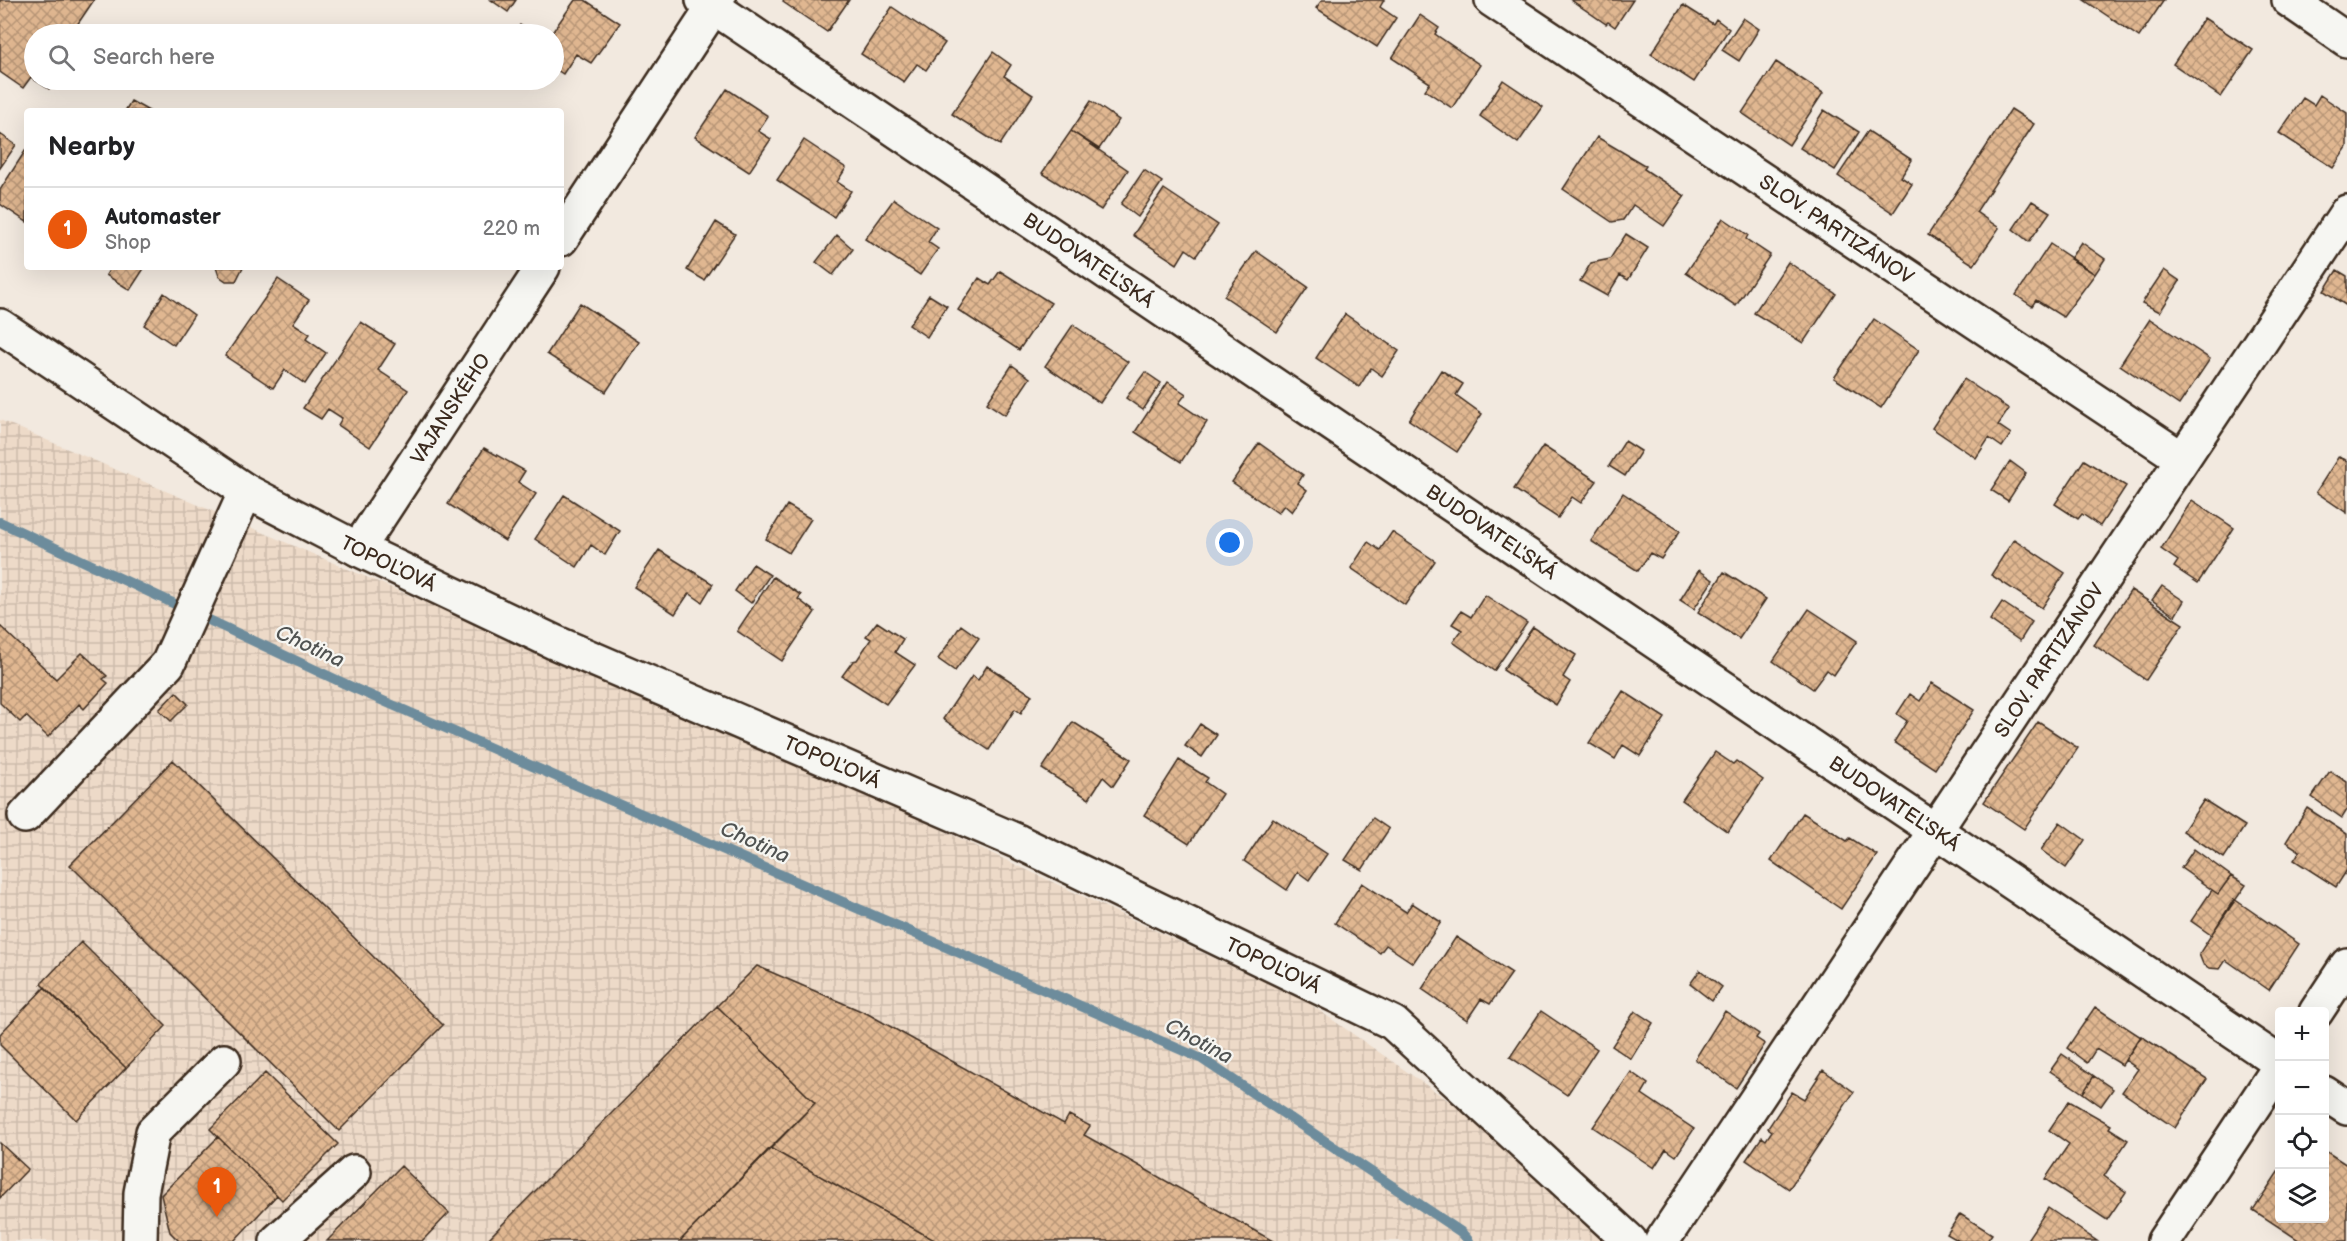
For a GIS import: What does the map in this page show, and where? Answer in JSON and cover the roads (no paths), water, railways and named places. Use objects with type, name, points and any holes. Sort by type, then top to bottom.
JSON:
[{"type":"street","name":"SLOV. PARTIZÁNOV","points":[[1492,0],[2181,458]]},
{"type":"street","points":[[2289,0],[2347,40]]},
{"type":"street","points":[[564,234],[711,2]]},
{"type":"street","name":"BUDOVATEĽSKÁ","points":[[711,2],[2275,1062]]},
{"type":"street","name":"SLOV. PARTIZÁNOV","points":[[1662,1241],[1936,833],[2181,458],[2347,212]]},
{"type":"street","name":"VAJANSKÉHO","points":[[358,549],[541,270]]},
{"type":"street","name":"TOPOĽOVÁ","points":[[0,326],[246,490],[358,549],[555,642],[1019,842],[1393,1023],[1630,1241]]},
{"type":"street","points":[[25,816],[168,664],[246,490]]},
{"type":"street","points":[[2319,1007],[2347,965]]},
{"type":"street","points":[[140,1241],[141,1193],[153,1132],[224,1061]]},
{"type":"street","points":[[2164,1241],[2275,1073]]},
{"type":"street","points":[[2329,1096],[2347,1108]]},
{"type":"street","points":[[277,1241],[354,1172]]},
{"type":"waterway","name":"Chotina","points":[[0,522],[356,689],[1202,1059],[1461,1232],[1469,1241]]},
{"type":"place","name":"Automaster","points":[[217,1217]]}]
